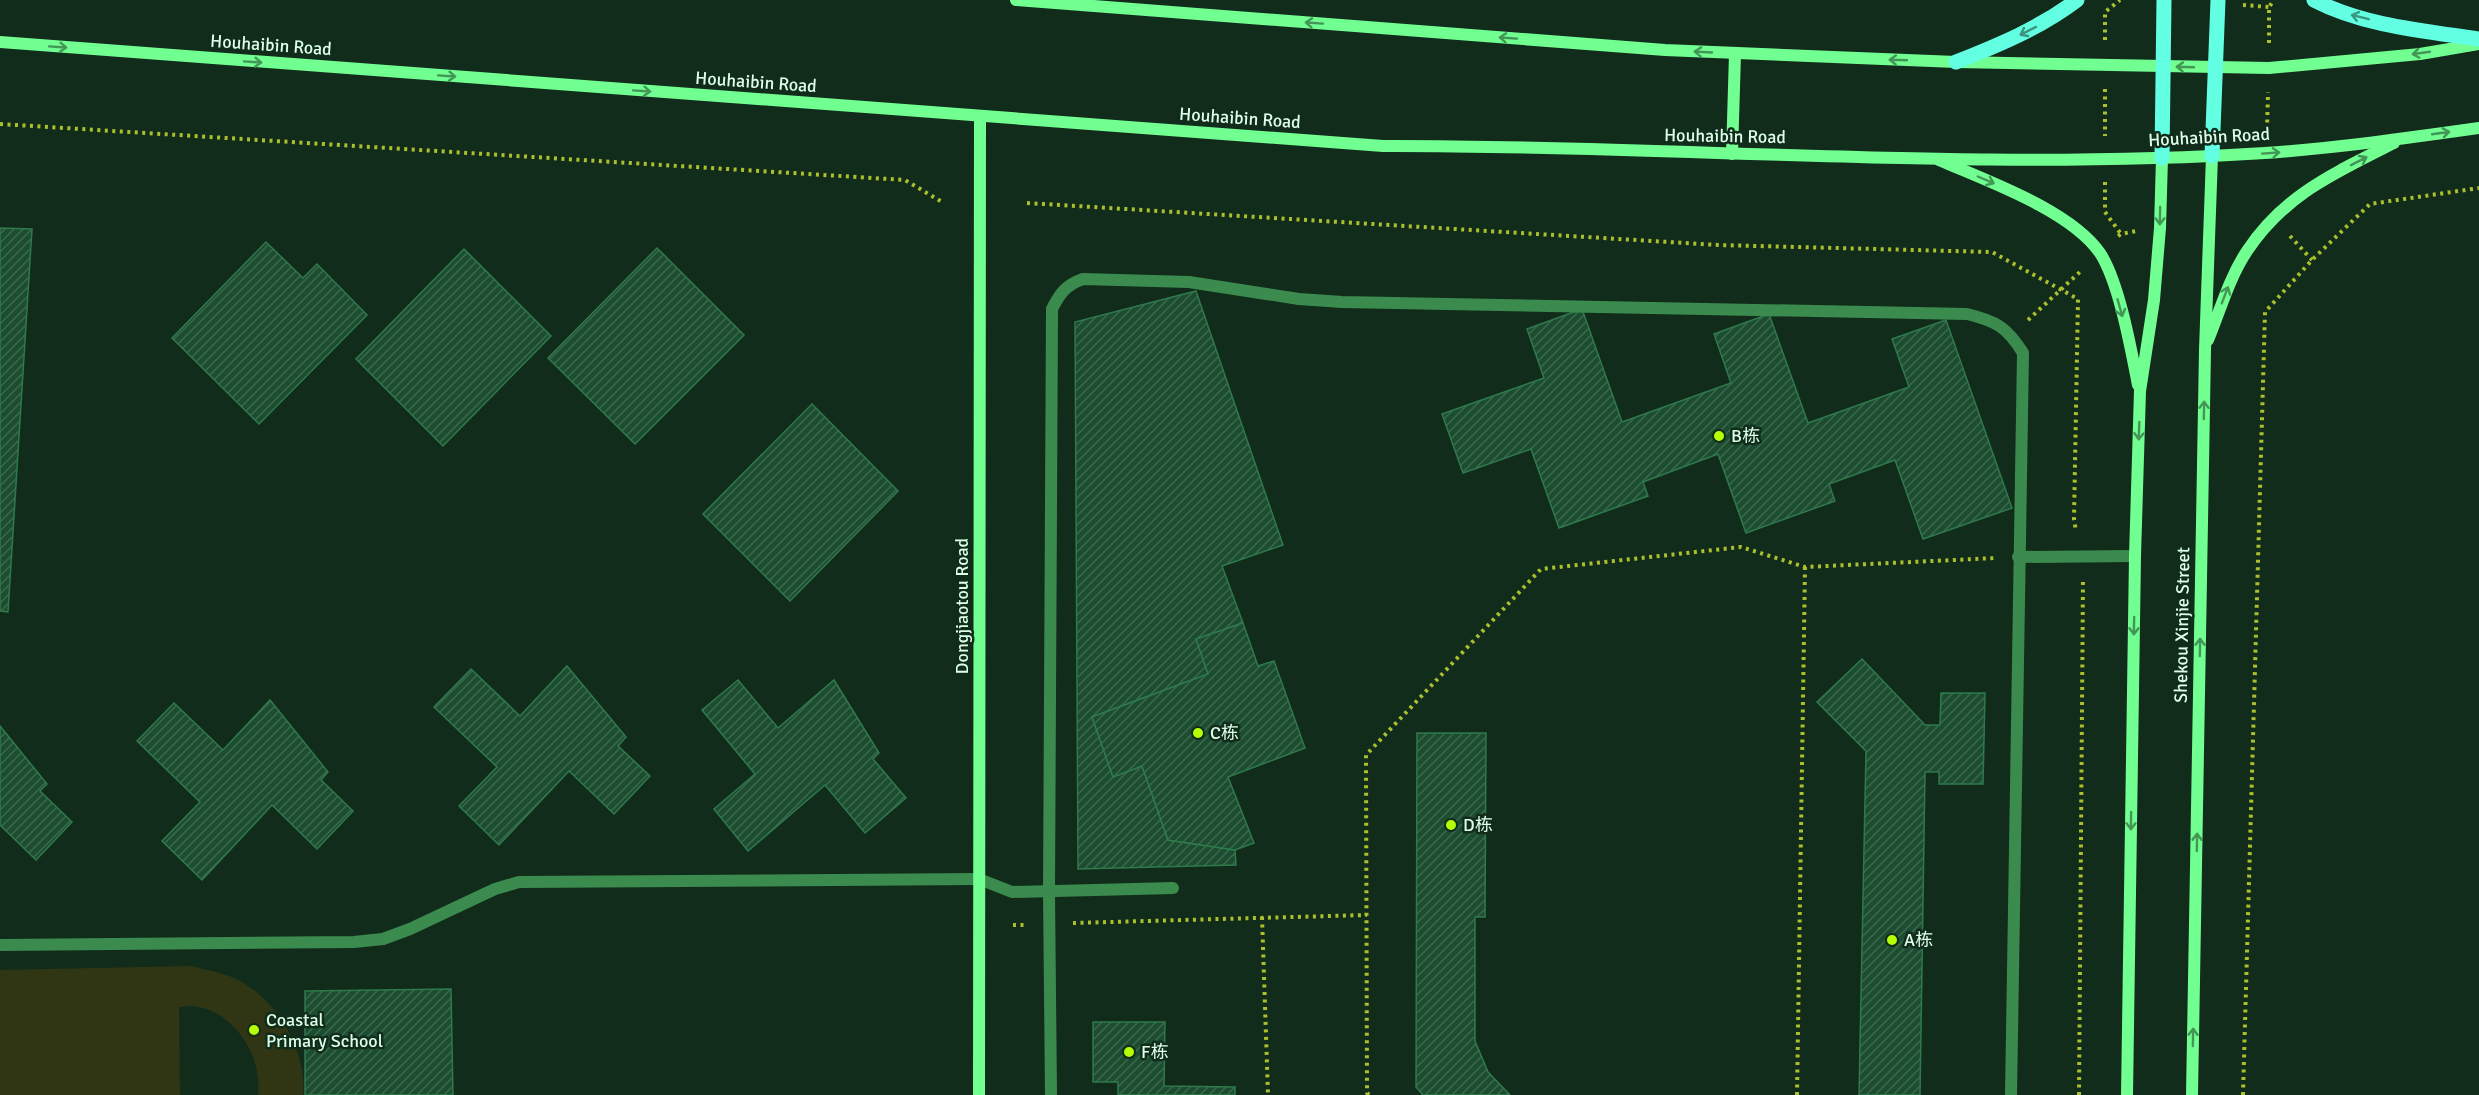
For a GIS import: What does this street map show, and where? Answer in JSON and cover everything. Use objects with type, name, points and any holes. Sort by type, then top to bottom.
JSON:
[{"type":"main road","points":[[1016,0],[1735,54],[1956,62],[2215,69],[2269,68],[2420,54],[2479,44]]},
{"type":"main road","points":[[1956,62],[2052,19],[2077,0]]},
{"type":"main road","points":[[2127,1095],[2135,556],[2140,391],[2154,300],[2160,228],[2164,0]]},
{"type":"main road","points":[[2212,156],[2218,0]]},
{"type":"main road","points":[[2314,0],[2351,15],[2380,22],[2479,39]]},
{"type":"main road","name":"Houhaibin Road","points":[[0,42],[1383,146],[2105,159],[2267,153],[2403,139],[2479,128]]},
{"type":"main road","points":[[1732,154],[1735,54]]},
{"type":"main road","name":"Dongjiaotou Road","points":[[979,1095],[980,117]]},
{"type":"main road","points":[[2205,350],[2229,285],[2241,261],[2272,218],[2298,195],[2403,139]]},
{"type":"main road","name":"Shekou Xinjie Street","points":[[2192,1095],[2205,350],[2212,156]]},
{"type":"main road","points":[[1933,157],[2031,201],[2067,223],[2100,254],[2119,305],[2140,391]]},
{"type":"street","points":[[1051,1095],[1049,892],[1052,309],[1059,294],[1069,284],[1083,279],[1180,282],[1342,302],[1967,314],[1992,320],[2012,335],[2023,353],[2011,1095]]},
{"type":"street","points":[[2018,557],[2135,556]]},
{"type":"street","points":[[0,945],[354,942],[383,939],[410,929],[495,889],[519,882],[980,879],[1012,892],[1173,888]]},
{"type":"path","points":[[2120,0],[2105,12],[2105,212],[2121,234]]},
{"type":"path","points":[[2267,153],[2270,7],[2274,0]]},
{"type":"path","points":[[0,124],[905,180],[942,202]]},
{"type":"path","points":[[2243,1095],[2265,312],[2312,260],[2370,204],[2479,188]]},
{"type":"path","points":[[1027,203],[1706,244],[1992,252],[2078,299],[2074,519],[2085,589],[2079,1095]]},
{"type":"path","points":[[2012,335],[2061,291]]},
{"type":"path","points":[[1369,1095],[1367,1093],[1366,755],[1541,569],[1741,547],[1805,567],[2018,557]]},
{"type":"path","points":[[1797,1095],[1805,567]]},
{"type":"path","points":[[1013,925],[1367,915]]},
{"type":"path","points":[[1262,917],[1268,1095]]},
{"type":"green space","points":[[191,966],[234,978],[254,990],[267,1002],[288,1030],[295,1045],[303,1078],[303,1095],[258,1095],[255,1062],[238,1032],[226,1020],[212,1012],[196,1007],[179,1007],[180,1095],[0,1095],[0,970]]},
{"type":"building","points":[[0,228],[32,229],[8,612],[0,611]]},
{"type":"building","points":[[266,242],[303,278],[317,264],[367,315],[259,424],[172,338]]},
{"type":"building","points":[[657,248],[744,335],[635,444],[548,358]]},
{"type":"building","points":[[464,249],[551,336],[443,446],[356,359]]},
{"type":"building","points":[[1196,291],[1283,545],[1222,566],[1243,623],[1196,639],[1208,674],[1092,717],[1113,777],[1142,766],[1168,840],[1235,850],[1236,865],[1078,869],[1075,322]]},
{"type":"building","name":"B栋","points":[[1582,309],[1622,422],[1731,383],[1714,334],[1769,314],[1808,423],[1909,387],[1892,339],[1946,320],[2012,508],[1923,539],[1895,460],[1829,484],[1835,501],[1746,533],[1718,454],[1643,482],[1648,496],[1559,528],[1531,449],[1463,473],[1442,414],[1544,378],[1527,329]]},
{"type":"building","points":[[812,404],[898,491],[790,601],[703,514]]},
{"type":"building","name":"C栋","points":[[1243,623],[1258,666],[1274,661],[1305,748],[1228,777],[1254,843],[1235,850],[1168,840],[1142,766],[1113,777],[1092,717],[1208,674],[1196,639]]},
{"type":"building","name":"A栋","points":[[1862,659],[1925,725],[1940,725],[1941,693],[1985,693],[1983,784],[1939,784],[1939,772],[1925,772],[1920,1095],[1859,1095],[1866,751],[1817,702]]},
{"type":"building","points":[[567,666],[626,737],[618,746],[650,776],[614,814],[569,771],[499,845],[459,806],[497,767],[434,707],[471,669],[520,716]]},
{"type":"building","points":[[738,680],[778,728],[834,680],[879,753],[873,759],[906,798],[865,833],[825,785],[748,851],[714,809],[755,774],[702,710]]},
{"type":"building","points":[[270,700],[328,772],[321,780],[353,811],[317,849],[272,805],[202,880],[162,841],[200,802],[137,741],[174,703],[223,750]]},
{"type":"building","points":[[0,726],[47,784],[40,791],[72,822],[36,860],[0,825]]},
{"type":"building","name":"D栋","points":[[1417,733],[1486,733],[1485,917],[1475,917],[1475,1041],[1488,1072],[1510,1095],[1423,1095],[1416,1087]]},
{"type":"building","points":[[451,989],[453,1095],[305,1095],[305,991]]},
{"type":"building","name":"F栋","points":[[1093,1022],[1165,1022],[1164,1086],[1235,1087],[1235,1095],[1118,1095],[1118,1082],[1093,1082]]},
{"type":"place","name":"B栋","points":[[1719,436]]},
{"type":"place","name":"C栋","points":[[1198,733]]},
{"type":"place","name":"D栋","points":[[1451,825]]},
{"type":"place","name":"A栋","points":[[1892,940]]},
{"type":"place","name":"Coastal Primary School","points":[[254,1030]]},
{"type":"place","name":"F栋","points":[[1129,1052]]}]
